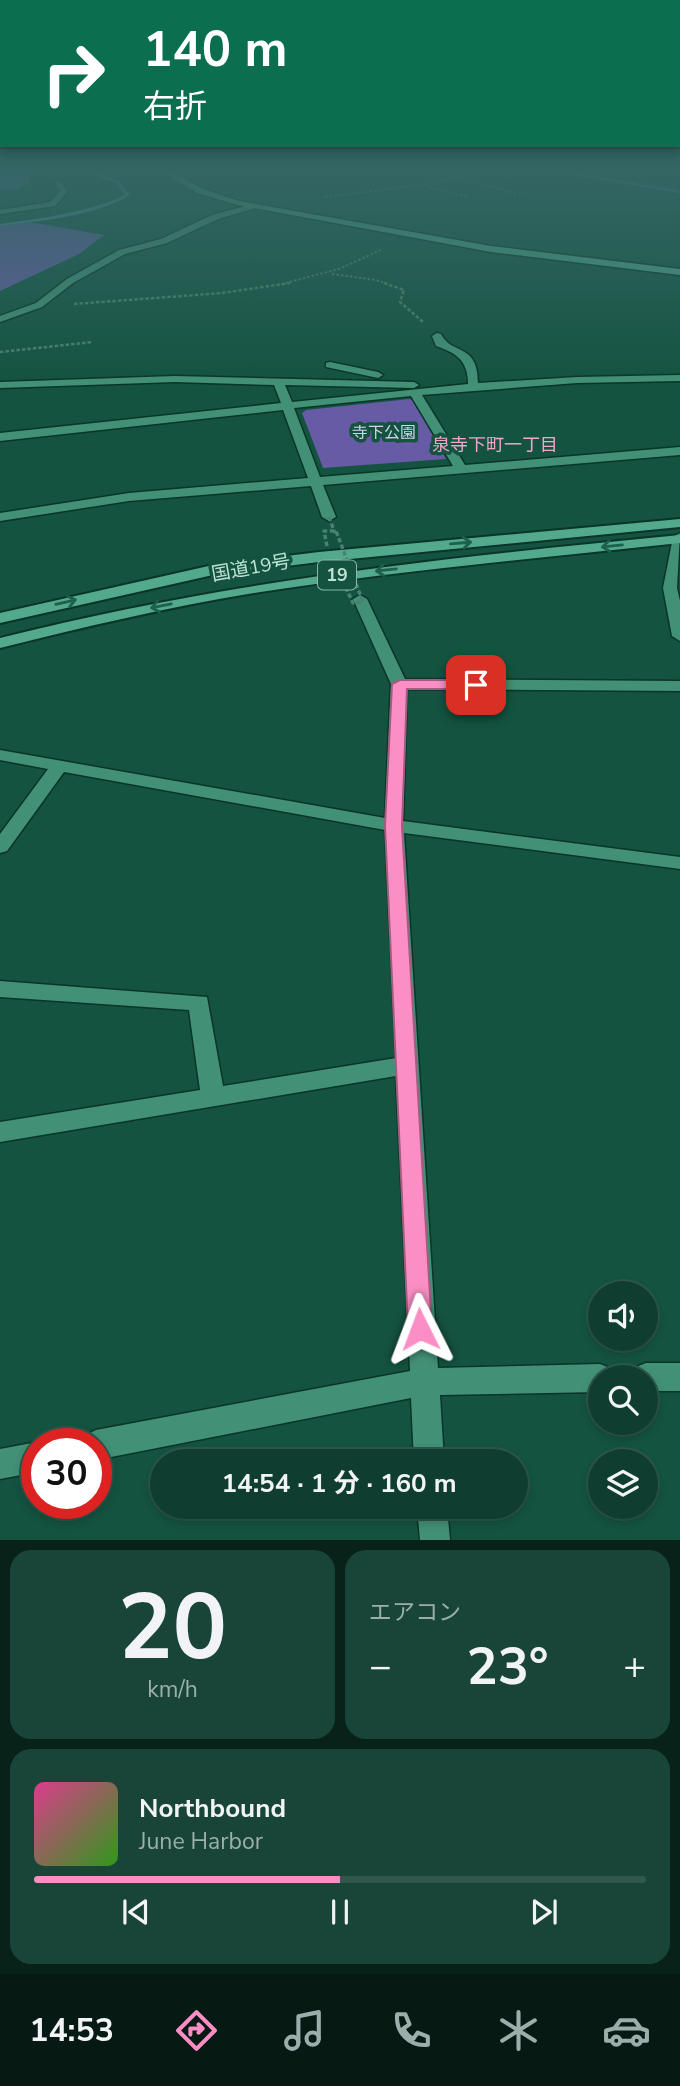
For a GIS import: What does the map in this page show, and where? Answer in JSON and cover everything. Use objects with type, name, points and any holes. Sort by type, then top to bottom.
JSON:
[{"type":"highway","name":"国道19号","points":[[0,618],[213,570],[390,550],[680,523]]},
{"type":"highway","name":"国道19号","points":[[0,643],[120,614],[321,577],[680,538]]},
{"type":"main road","points":[[443,241],[680,272]]},
{"type":"street","points":[[0,319],[39,304],[71,281],[121,252],[164,241]]},
{"type":"street","points":[[437,337],[440,344],[460,351],[470,361],[473,387]]},
{"type":"street","points":[[330,365],[418,389],[460,468]]},
{"type":"street","points":[[0,385],[174,379],[278,380],[443,389],[577,380],[680,378]]},
{"type":"street","points":[[278,380],[329,517]]},
{"type":"street","points":[[0,437],[288,408],[418,389]]},
{"type":"street","points":[[0,517],[129,497],[680,452]]},
{"type":"street","points":[[680,538],[670,589],[680,636]]},
{"type":"street","points":[[360,598],[400,684],[394,826],[428,1449]]},
{"type":"street","points":[[400,684],[680,686]]},
{"type":"street","points":[[0,755],[394,826],[680,863]]},
{"type":"street","points":[[0,847],[59,766]]},
{"type":"street","points":[[0,989],[199,1003],[213,1098]]},
{"type":"street","points":[[0,1132],[407,1065]]},
{"type":"street","points":[[658,1377],[680,1377]]},
{"type":"street","points":[[112,1442],[423,1382],[588,1378]]},
{"type":"street","points":[[0,1464],[21,1460]]},
{"type":"street","points":[[433,1519],[435,1540]]},
{"type":"path","points":[[39,304],[163,298],[287,284],[331,274],[396,241]]},
{"type":"path","points":[[331,274],[376,281],[404,290],[400,302],[402,305],[436,331],[437,337]]},
{"type":"path","points":[[0,352],[93,342]]},
{"type":"path","points":[[329,517],[360,598]]},
{"type":"path","points":[[327,546],[324,531],[336,530],[363,602],[353,603],[345,586]]},
{"type":"green space","points":[[0,241],[96,241],[79,254],[0,291]]},
{"type":"green space","name":"寺下公園","points":[[413,400],[446,459],[323,468],[302,413],[306,410]]},
{"type":"district","name":"泉寺下町一丁目","points":[[495,445]]},
{"type":"route","points":[[420,1329],[394,826],[400,684],[476,685]]}]
